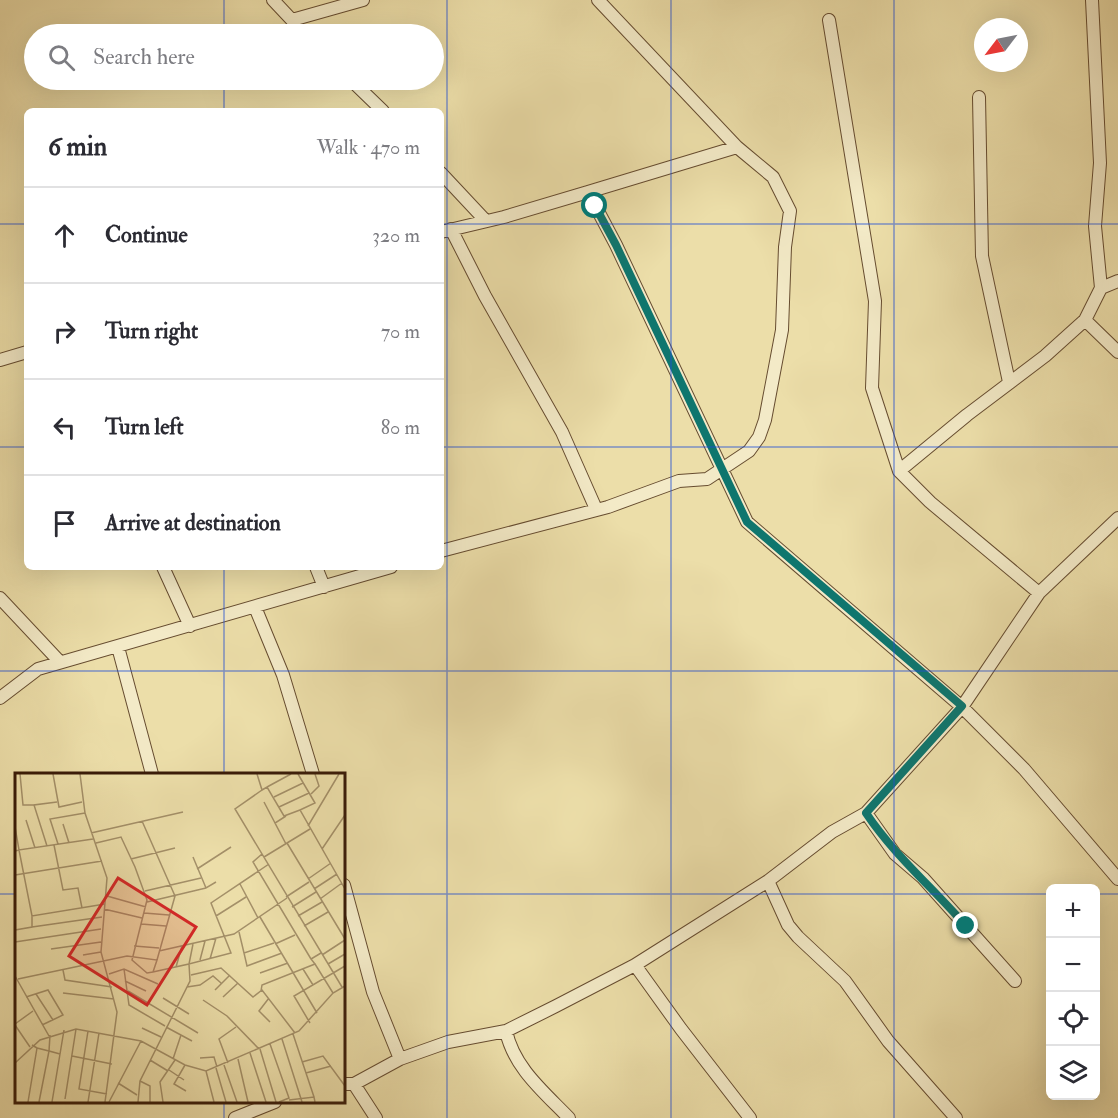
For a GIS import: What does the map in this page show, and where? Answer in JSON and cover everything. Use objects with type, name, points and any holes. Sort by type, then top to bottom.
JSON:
[{"type":"street","points":[[273,0],[296,24]]},
{"type":"street","points":[[292,20],[363,0]]},
{"type":"street","points":[[444,550],[596,509],[679,481],[707,478],[749,451],[759,437],[765,420],[782,330],[785,247],[790,226],[790,211],[773,177],[737,147],[598,0]]},
{"type":"street","points":[[899,471],[1045,356],[1085,320],[1101,288],[1095,226],[1100,163],[1092,0]]},
{"type":"street","points":[[830,20],[875,301],[872,388],[899,471],[1038,593]]},
{"type":"street","points":[[361,90],[379,108]]},
{"type":"street","points":[[979,97],[982,256],[1010,382]]},
{"type":"street","points":[[596,509],[562,432],[446,231],[588,192],[737,147]]},
{"type":"street","points":[[444,176],[485,220]]},
{"type":"street","points":[[588,192],[616,245],[747,522],[962,706],[1024,769],[1118,879]]},
{"type":"street","points":[[1101,288],[1118,281]]},
{"type":"street","points":[[1085,320],[1118,351]]},
{"type":"street","points":[[0,360],[24,353]]},
{"type":"street","points":[[376,1118],[349,1084],[400,1059],[448,1042],[506,1031],[635,965],[768,881],[832,832],[866,813],[962,706],[1038,593],[1118,518]]},
{"type":"street","points":[[164,570],[190,626]]},
{"type":"street","points":[[317,570],[324,587]]},
{"type":"street","points":[[0,698],[38,669],[381,570]]},
{"type":"street","points":[[0,598],[60,662]]},
{"type":"street","points":[[255,607],[284,675],[313,773]]},
{"type":"street","points":[[118,646],[152,773]]},
{"type":"street","points":[[866,813],[895,854],[924,878],[1015,981]]},
{"type":"street","points":[[768,881],[788,925],[845,981],[888,1041],[956,1118]]},
{"type":"street","points":[[345,889],[373,992],[400,1059]]},
{"type":"street","points":[[635,965],[750,1118]]},
{"type":"street","points":[[506,1031],[510,1048],[519,1064],[569,1118]]},
{"type":"street","points":[[235,1118],[245,1107],[265,1103]]},
{"type":"route","points":[[595,206],[616,245],[747,522],[776,545],[830,596],[962,706],[866,813],[895,854],[924,878],[966,926]]}]
